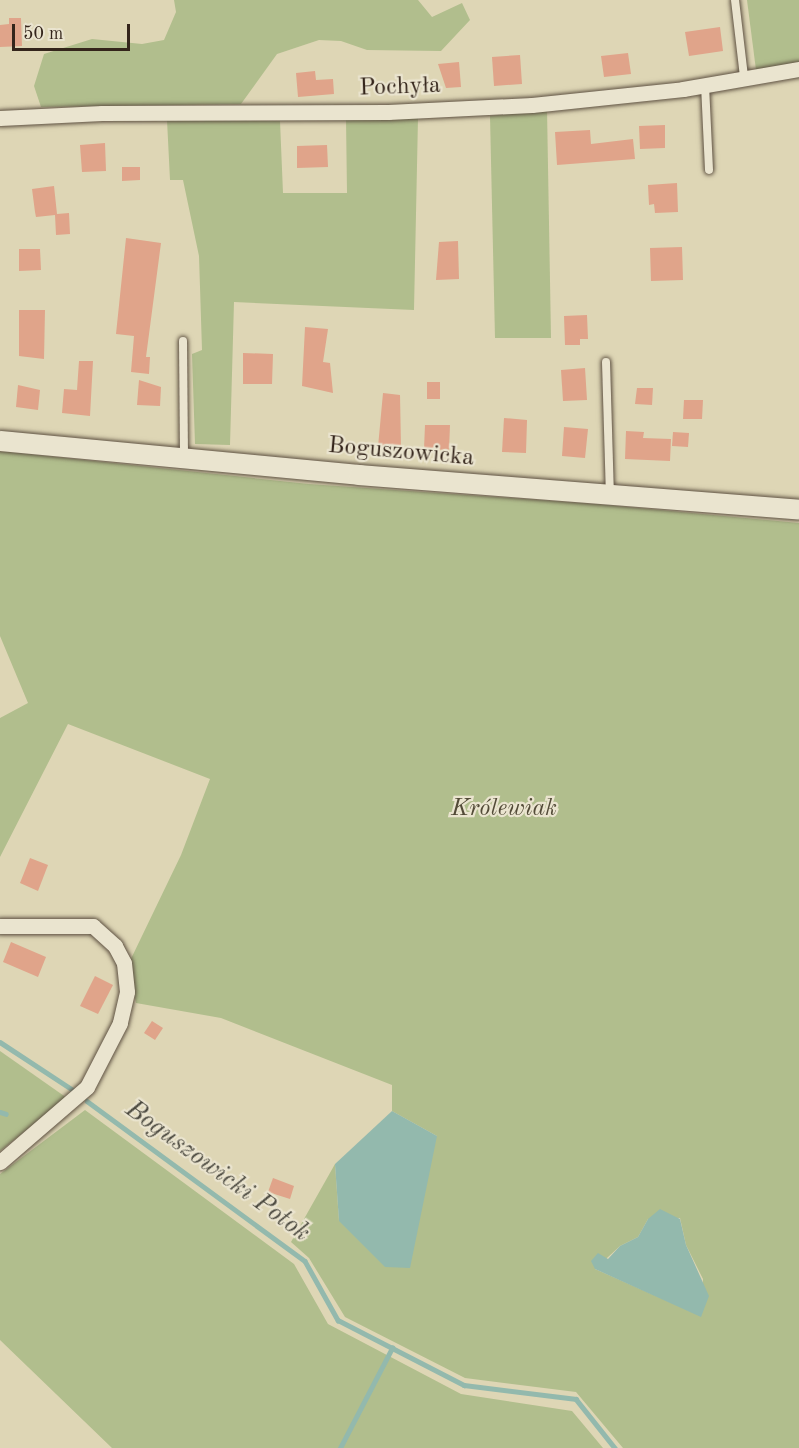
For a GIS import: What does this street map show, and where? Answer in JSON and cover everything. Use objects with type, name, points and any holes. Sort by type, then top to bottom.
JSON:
[{"type":"street","name":"Pochyła","points":[[0,118],[102,113],[387,112],[532,105],[705,85],[799,69]]},
{"type":"street","name":"Boguszowicka","points":[[0,441],[184,459],[799,510]]},
{"type":"street","points":[[0,926],[93,926],[116,946],[124,963],[127,992],[120,1023],[87,1087],[0,1162]]},
{"type":"lane","points":[[735,0],[744,77]]},
{"type":"lane","points":[[705,85],[709,170]]},
{"type":"lane","points":[[183,341],[184,459]]},
{"type":"lane","points":[[606,362],[610,495]]},
{"type":"green space","points":[[174,0],[418,0],[432,17],[462,3],[470,20],[441,51],[367,50],[341,41],[319,40],[277,54],[241,104],[41,107],[34,86],[44,54],[92,39],[142,44],[164,40],[176,12]]},
{"type":"green space","points":[[747,0],[799,0],[799,62],[756,70]]},
{"type":"green space","points":[[547,109],[551,338],[495,338],[490,116]]},
{"type":"green space","points":[[418,118],[414,310],[234,302],[230,445],[195,444],[192,354],[202,350],[199,256],[183,180],[170,180],[167,120],[280,121],[283,193],[347,193],[346,119]]},
{"type":"green space","name":"Królewiak","points":[[0,451],[309,484],[596,504],[799,523],[799,1448],[623,1448],[576,1392],[465,1378],[345,1317],[309,1258],[291,1242],[335,1164],[339,1221],[437,1136],[392,1111],[392,1085],[221,1018],[136,1003],[128,965],[181,855],[210,779],[68,724],[0,857],[0,718],[28,703],[0,636]],"holes":[[[680,1218],[686,1245],[703,1279],[701,1316],[595,1269],[620,1246],[638,1237],[648,1219]]]},
{"type":"green space","points":[[0,1051],[67,1098],[0,1151]]},
{"type":"green space","points":[[85,1110],[294,1264],[328,1324],[461,1394],[572,1411],[603,1448],[112,1448],[0,1340],[0,1174]]},
{"type":"water","points":[[392,1111],[437,1136],[410,1268],[385,1267],[339,1221],[335,1164]]},
{"type":"water","points":[[660,1209],[680,1219],[686,1245],[709,1296],[701,1317],[595,1269],[591,1261],[598,1253],[608,1259],[620,1246],[638,1237],[648,1219]]},
{"type":"building","points":[[9,18],[21,18],[22,46],[0,47],[0,25],[9,24]]},
{"type":"building","points":[[720,27],[723,51],[689,56],[685,32]]},
{"type":"building","points":[[628,53],[631,74],[604,77],[601,56]]},
{"type":"building","points":[[520,55],[522,84],[494,86],[492,57]]},
{"type":"building","points":[[459,62],[461,87],[446,88],[438,64]]},
{"type":"building","points":[[315,71],[316,80],[333,79],[334,94],[298,97],[296,73]]},
{"type":"building","points":[[665,125],[665,148],[640,149],[639,126]]},
{"type":"building","points":[[590,130],[591,144],[633,139],[635,159],[557,165],[555,132]]},
{"type":"building","points":[[105,143],[106,171],[82,172],[80,145]]},
{"type":"building","points":[[327,145],[328,167],[297,168],[297,146]]},
{"type":"building","points":[[122,167],[140,167],[140,180],[122,181]]},
{"type":"building","points":[[677,183],[678,212],[655,213],[654,204],[649,205],[648,185]]},
{"type":"building","points":[[54,186],[57,214],[69,213],[70,234],[56,235],[55,215],[36,217],[32,189]]},
{"type":"building","points":[[126,238],[161,243],[146,357],[150,357],[149,374],[131,372],[134,336],[116,334]]},
{"type":"building","points":[[458,241],[459,279],[436,280],[439,242]]},
{"type":"building","points":[[682,247],[683,280],[651,281],[650,248]]},
{"type":"building","points":[[19,249],[40,249],[41,270],[19,271]]},
{"type":"building","points":[[19,310],[45,310],[44,359],[19,356]]},
{"type":"building","points":[[587,315],[588,339],[580,339],[580,345],[565,345],[564,316]]},
{"type":"building","points":[[305,327],[328,329],[323,362],[330,363],[333,393],[302,386]]},
{"type":"building","points":[[243,353],[273,354],[272,384],[243,384]]},
{"type":"building","points":[[79,361],[93,361],[90,416],[62,413],[64,389],[77,390]]},
{"type":"building","points":[[585,368],[587,400],[563,401],[561,370]]},
{"type":"building","points":[[139,380],[161,387],[160,406],[137,405]]},
{"type":"building","points":[[427,382],[440,382],[440,399],[427,399]]},
{"type":"building","points":[[18,385],[40,390],[38,410],[16,407]]},
{"type":"building","points":[[637,388],[653,388],[652,405],[635,404]]},
{"type":"building","points":[[383,393],[400,395],[401,448],[378,447]]},
{"type":"building","points":[[684,400],[703,400],[702,419],[683,419]]},
{"type":"building","points":[[504,418],[527,420],[526,453],[502,452]]},
{"type":"building","points":[[425,425],[450,425],[449,450],[424,449]]},
{"type":"building","points":[[564,427],[588,429],[585,458],[562,456]]},
{"type":"building","points":[[626,431],[644,432],[643,438],[671,439],[670,461],[625,459]]},
{"type":"building","points":[[673,432],[689,433],[688,447],[672,446]]},
{"type":"building","points":[[30,858],[48,865],[38,891],[20,883]]},
{"type":"building","points":[[11,942],[46,957],[38,977],[3,962]]},
{"type":"building","points":[[95,976],[113,985],[98,1014],[80,1006]]},
{"type":"building","points":[[152,1021],[163,1028],[155,1040],[144,1033]]},
{"type":"building","points":[[273,1178],[294,1186],[290,1199],[268,1192]]},
{"type":"waterway","name":"Boguszowicki Potok","points":[[0,1042],[73,1090]]},
{"type":"waterway","name":"Boguszowicki Potok","points":[[87,1101],[305,1261],[338,1320],[464,1385],[576,1399],[615,1448]]},
{"type":"waterway","points":[[0,1112],[6,1114]]},
{"type":"waterway","points":[[340,1448],[392,1348]]}]
